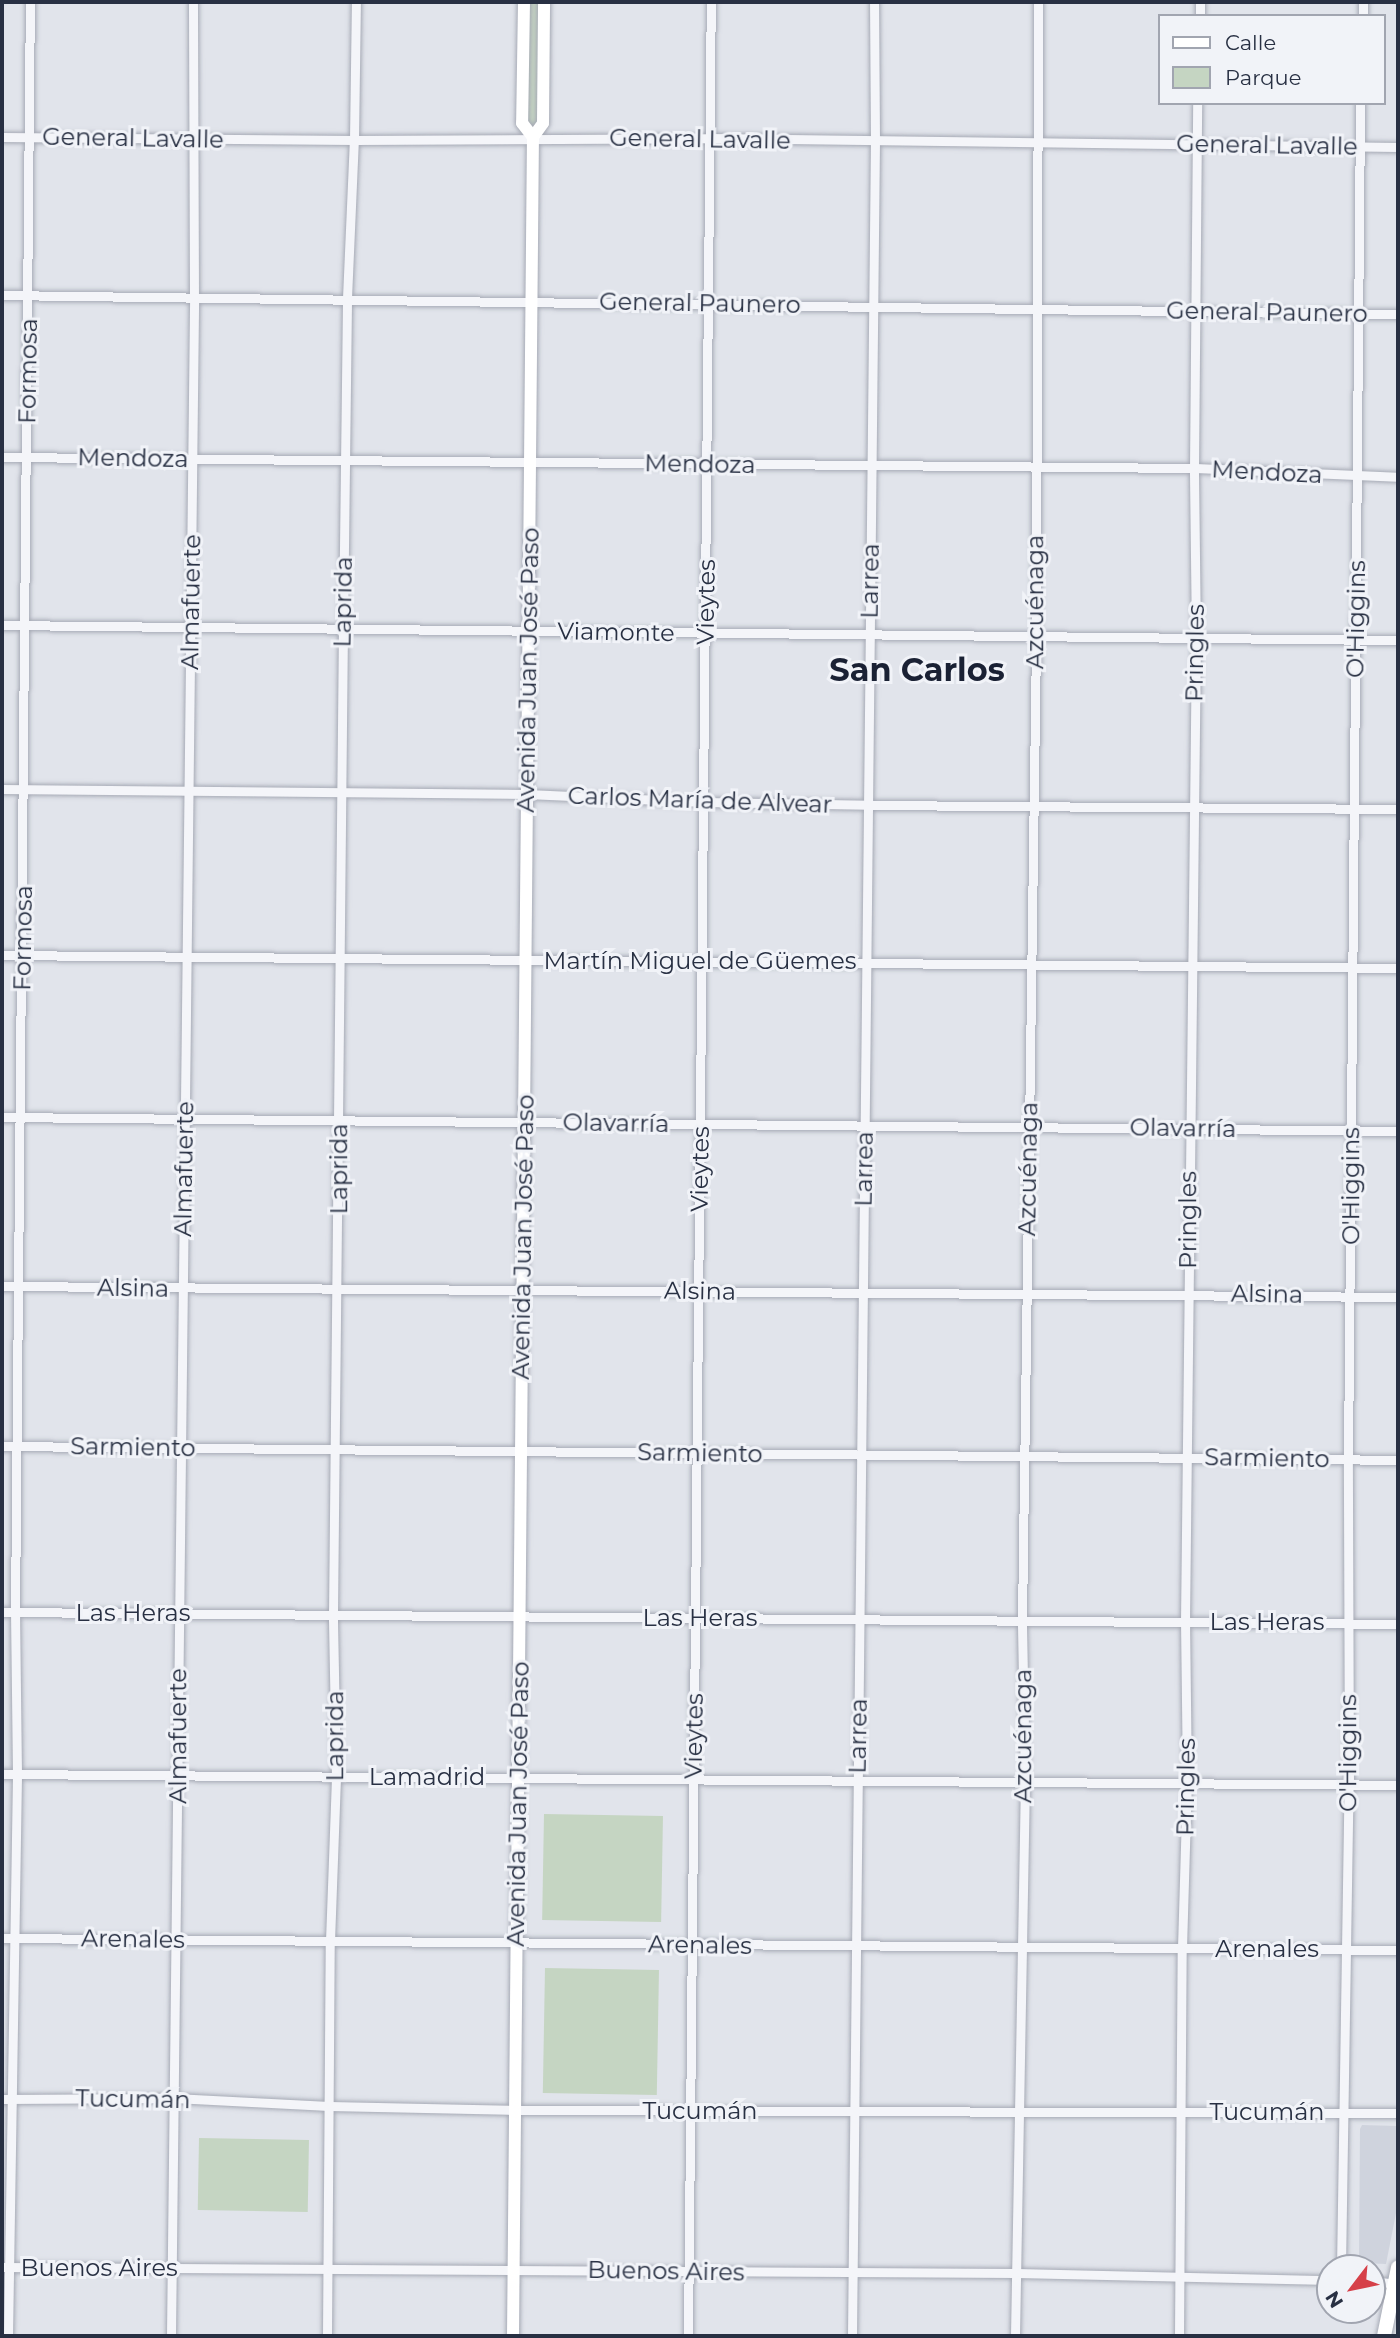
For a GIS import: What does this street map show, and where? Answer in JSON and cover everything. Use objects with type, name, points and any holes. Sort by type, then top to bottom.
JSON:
[{"type":"main road","name":"Avenida Juan José Paso","points":[[524,2],[522,123],[533,137]]},
{"type":"main road","name":"Avenida Juan José Paso","points":[[513,2336],[533,137],[542,124],[544,2]]},
{"type":"main road","points":[[1384,2336],[1397,2278]]},
{"type":"street","name":"Formosa","points":[[8,2336],[5,2267],[6,2099],[17,1774],[15,1612],[30,2]]},
{"type":"street","name":"Almafuerte","points":[[172,2336],[179,1775],[177,1613],[194,297],[193,2]]},
{"type":"street","name":"Laprida","points":[[327,2336],[330,1941],[336,1776],[333,1615],[347,298],[354,140],[356,2]]},
{"type":"street","name":"Vieytes","points":[[688,2336],[711,2]]},
{"type":"street","name":"Larrea","points":[[852,2336],[872,466],[874,2]]},
{"type":"street","name":"Azcuénaga","points":[[1015,2336],[1025,1782],[1022,1620],[1036,636],[1040,142],[1038,2]]},
{"type":"street","name":"Pringles","points":[[1179,2336],[1182,1948],[1187,1783],[1185,1622],[1191,806],[1196,638],[1194,468],[1197,105]]},
{"type":"street","name":"O'Higgins","points":[[1341,2254],[1344,1949],[1349,1784],[1348,1459],[1360,105]]},
{"type":"street","name":"General Lavalle","points":[[2,137],[354,140],[710,138],[1398,147]]},
{"type":"street","name":"General Paunero","points":[[2,295],[531,300],[1398,314]]},
{"type":"street","name":"Mendoza","points":[[2,457],[1194,468],[1398,477]]},
{"type":"street","name":"Viamonte","points":[[2,625],[1398,640]]},
{"type":"street","name":"Carlos María de Alvear","points":[[2,789],[527,794],[704,802],[868,805],[1398,809]]},
{"type":"street","name":"Martín Miguel de Güemes","points":[[2,955],[1398,968]]},
{"type":"street","name":"Olavarría","points":[[2,1117],[1398,1131]]},
{"type":"street","name":"Alsina","points":[[2,1286],[1188,1293],[1398,1297]]},
{"type":"street","name":"Sarmiento","points":[[2,1446],[1398,1460]]},
{"type":"street","name":"Las Heras","points":[[2,1612],[1398,1623]]},
{"type":"street","name":"Lamadrid","points":[[2,1774],[1398,1785]]},
{"type":"street","name":"Arenales","points":[[2,1938],[1398,1950]]},
{"type":"street","name":"Tucumán","points":[[6,2099],[174,2098],[329,2106],[515,2110],[1398,2113]]},
{"type":"street","name":"Buenos Aires","points":[[5,2267],[1016,2273],[1316,2280]]},
{"type":"shaded area","points":[[1362,2125],[1398,2126],[1398,2203],[1386,2264],[1386,2254],[1359,2254]]},
{"type":"green space","points":[[528,2],[539,2],[537,125],[533,128],[527,123]]},
{"type":"green space","points":[[544,1814],[663,1816],[661,1922],[542,1920]]},
{"type":"green space","points":[[545,1968],[659,1970],[657,2095],[543,2093]]},
{"type":"green space","points":[[199,2138],[309,2140],[308,2212],[198,2210]]},
{"type":"district","name":"San Carlos","points":[[917,670]]}]
